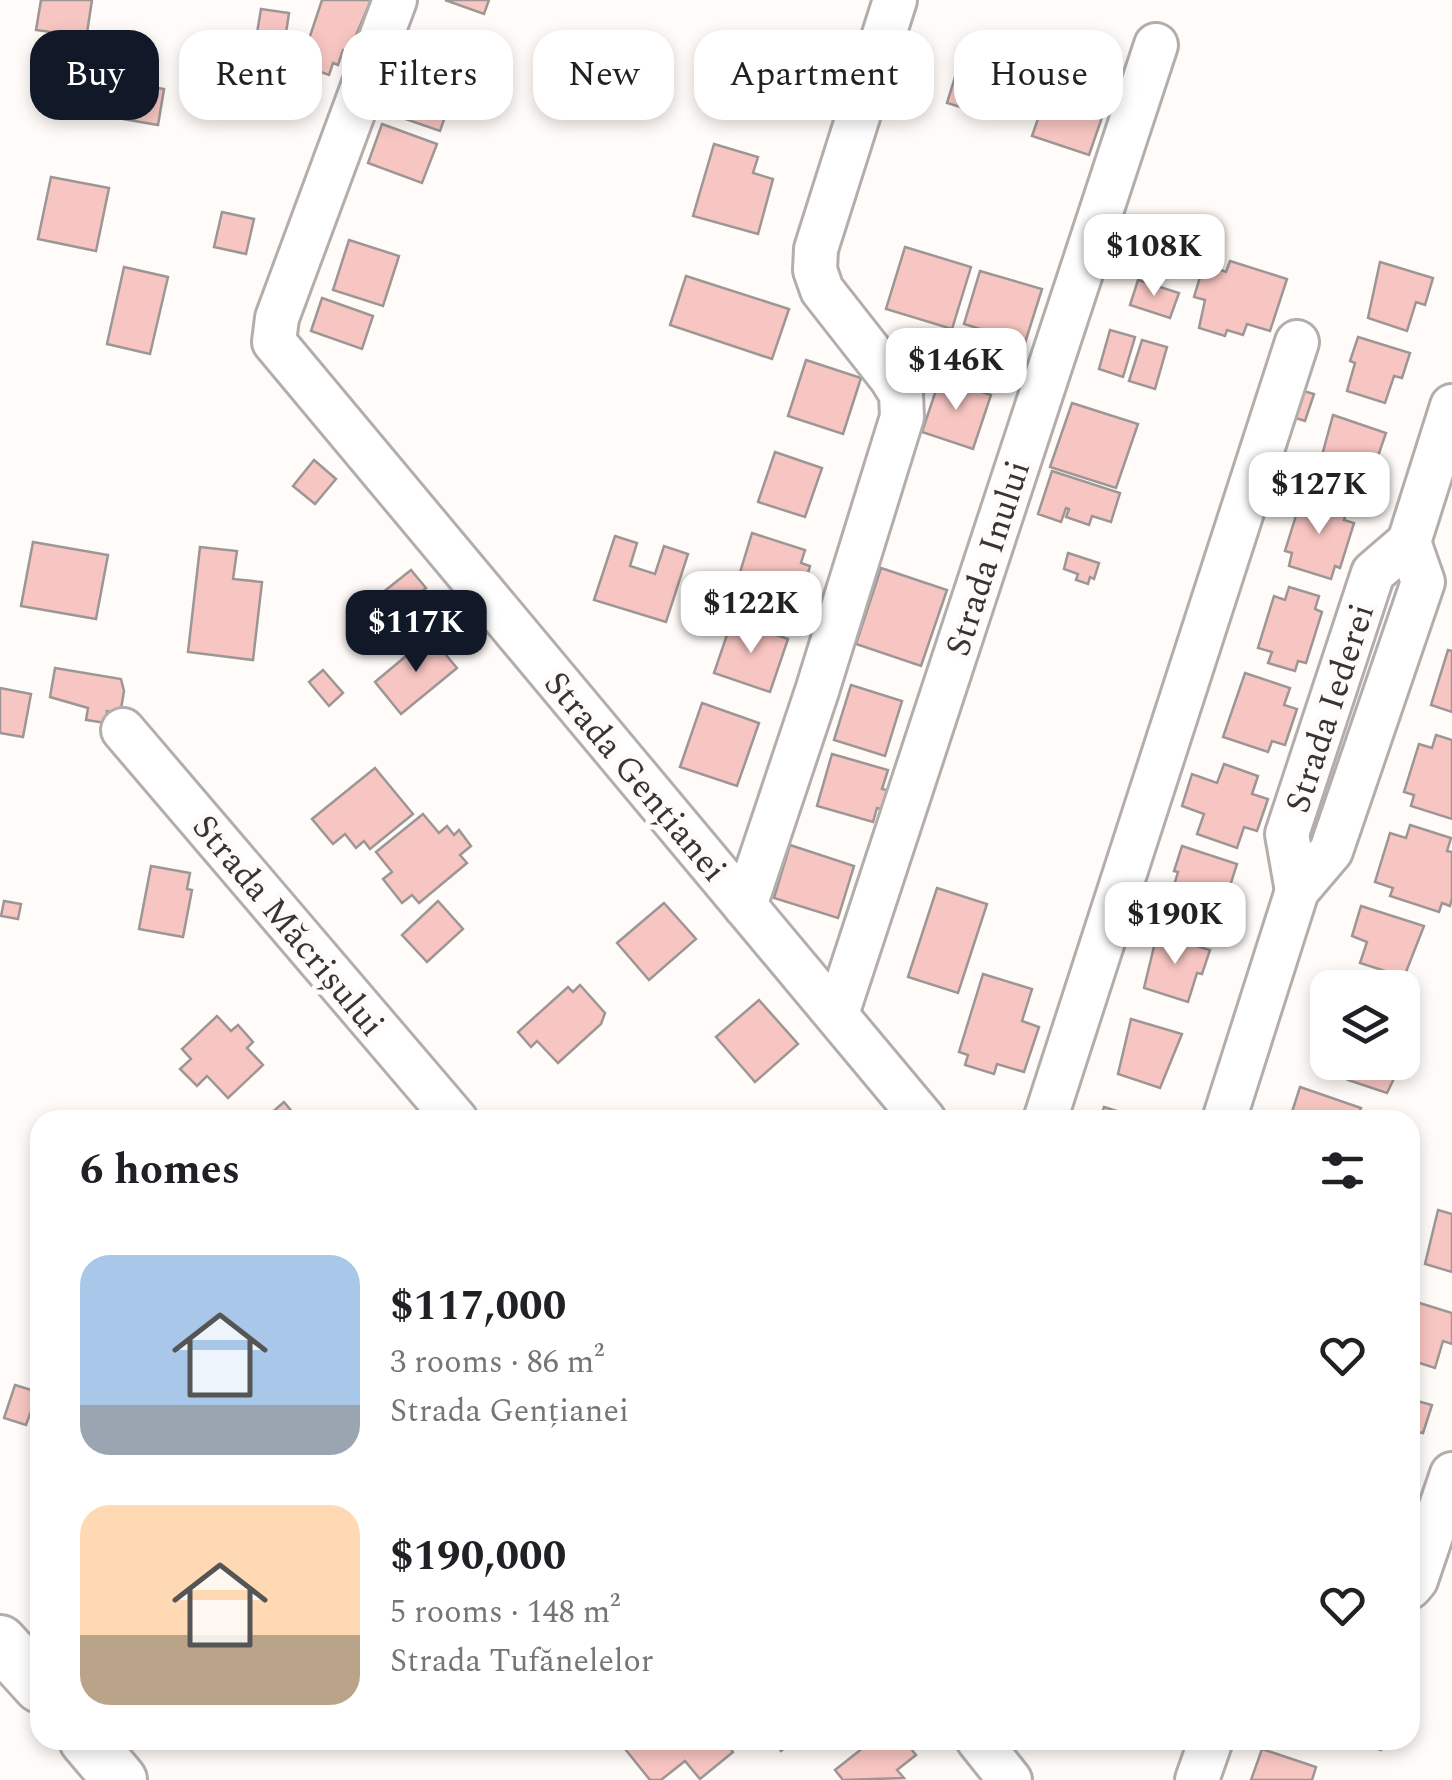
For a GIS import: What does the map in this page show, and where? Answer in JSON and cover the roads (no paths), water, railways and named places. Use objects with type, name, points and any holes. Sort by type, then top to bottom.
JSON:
[{"type":"main road","points":[[94,1750],[120,1780]]},
{"type":"street","name":"Strada Gențianei","points":[[395,0],[277,318],[274,342],[916,1110]]},
{"type":"street","points":[[745,906],[902,416],[900,394],[822,290],[815,270],[816,249],[895,0]]},
{"type":"street","name":"Strada Inului","points":[[837,1014],[1156,44]]},
{"type":"street","points":[[1048,1110],[1297,342]]},
{"type":"street","name":"Strada Iederei","points":[[1227,1110],[1297,891],[1332,850],[1423,582],[1409,542],[1452,406]]},
{"type":"street","name":"Strada Măcrișului","points":[[123,730],[447,1110]]},
{"type":"street","points":[[1420,1568],[1452,1474]]},
{"type":"street","points":[[986,1750],[1010,1780]]},
{"type":"street","points":[[1198,1780],[1208,1750]]}]
